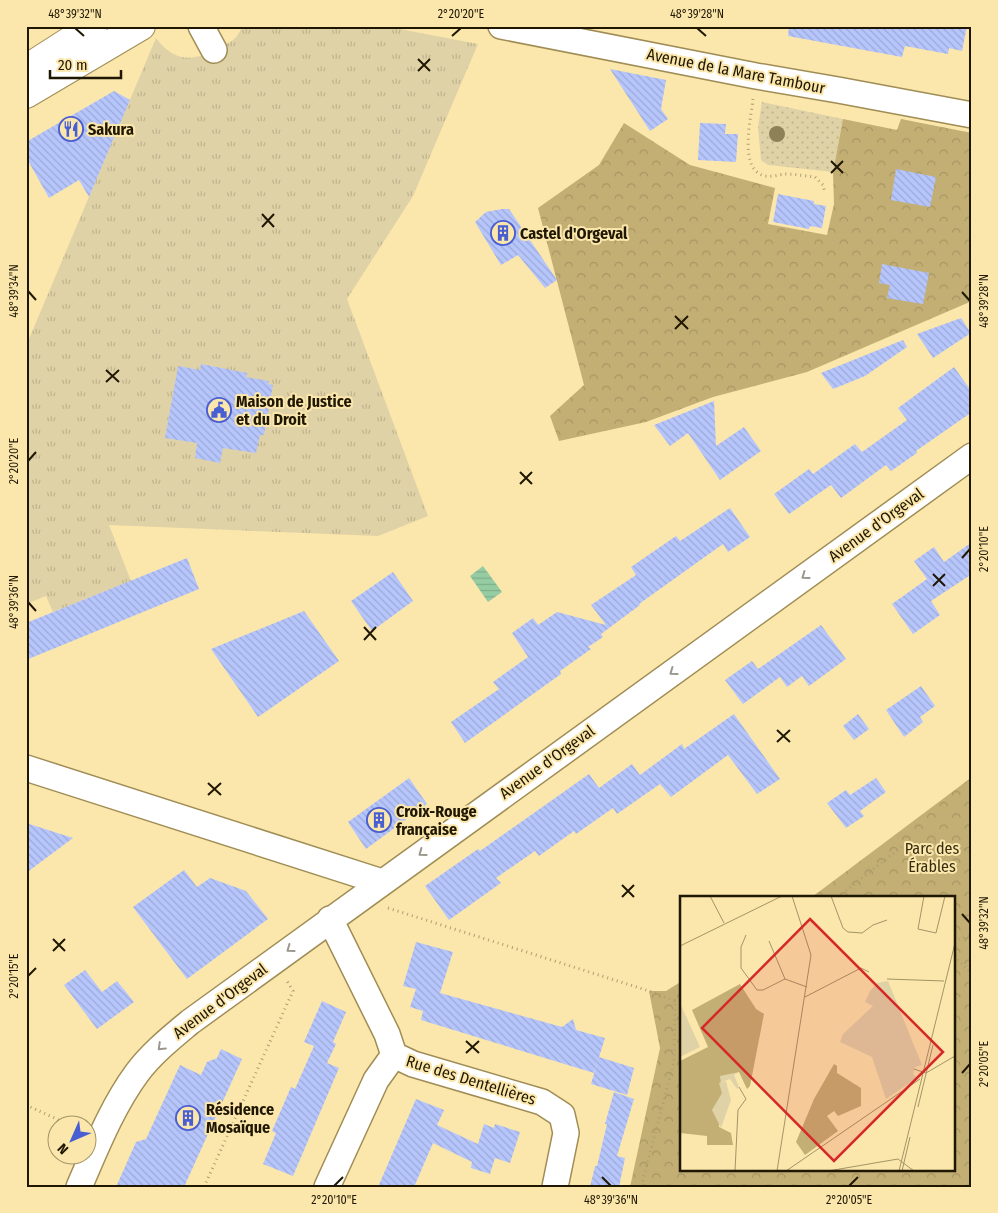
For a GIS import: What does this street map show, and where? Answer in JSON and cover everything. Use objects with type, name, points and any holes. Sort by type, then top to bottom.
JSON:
[{"type":"main road","points":[[26,69],[93,26]]},
{"type":"main road","points":[[26,94],[141,26]]},
{"type":"street","points":[[201,26],[214,50]]},
{"type":"street","name":"Avenue de la Mare Tambour","points":[[500,26],[756,76],[972,115]]},
{"type":"street","name":"Avenue d'Orgeval","points":[[79,1187],[118,1102],[138,1072],[160,1047],[190,1022],[972,456]]},
{"type":"street","points":[[26,768],[382,882]]},
{"type":"street","name":"Rue des Dentellières","points":[[330,919],[387,1034],[394,1055],[413,1064],[542,1102],[562,1116],[566,1133],[555,1187]]},
{"type":"street","points":[[327,1187],[376,1080],[394,1055]]},
{"type":"path","points":[[756,76],[748,148],[749,160],[755,171],[766,176],[787,174],[815,177],[823,185],[826,192]]},
{"type":"path","points":[[839,896],[904,845],[938,842],[968,850],[972,856]]},
{"type":"path","points":[[359,899],[680,1002]]},
{"type":"path","points":[[956,940],[972,935]]},
{"type":"path","points":[[956,958],[972,974]]},
{"type":"path","points":[[204,1187],[294,991],[274,961]]},
{"type":"path","points":[[675,1001],[680,998]]},
{"type":"path","points":[[641,1187],[674,1062],[675,1001]]},
{"type":"path","points":[[26,1105],[50,1116]]},
{"type":"green space","points":[[243,26],[384,26],[478,44],[413,196],[347,299],[428,516],[378,536],[109,525],[131,581],[53,612],[46,596],[26,604],[26,346],[156,38],[174,54],[192,58],[212,52],[232,41]]},
{"type":"green space","points":[[762,102],[843,119],[833,172],[768,165],[761,160],[758,127]]},
{"type":"green space","points":[[843,119],[897,130],[901,119],[972,133],[972,301],[807,372],[713,397],[646,422],[559,441],[550,416],[584,385],[538,208],[599,165],[624,123],[690,165],[775,188],[768,224],[827,235],[834,204],[833,172]]},
{"type":"green space","name":"Parc des Érables","points":[[972,777],[972,1187],[630,1187],[660,1048],[649,991],[666,991],[680,982],[680,1170],[956,1170],[956,896],[813,896]]},
{"type":"shaded area","points":[[483,566],[502,592],[488,602],[470,576]]},
{"type":"building","points":[[789,26],[967,26],[962,51],[949,48],[948,54],[905,46],[902,57],[788,36]]},
{"type":"building","points":[[610,69],[666,80],[661,109],[668,119],[650,131]]},
{"type":"building","points":[[114,91],[130,100],[89,197],[79,180],[49,198],[26,157],[26,142]]},
{"type":"building","points":[[700,123],[726,124],[725,134],[738,134],[736,162],[698,160]]},
{"type":"building","points":[[896,169],[936,177],[930,207],[891,200]]},
{"type":"building","points":[[778,194],[814,201],[814,204],[826,206],[822,228],[810,226],[809,229],[773,222]]},
{"type":"building","name":"Castel d'Orgeval","points":[[509,209],[557,280],[545,288],[518,255],[501,265],[475,222],[486,212]]},
{"type":"building","points":[[882,264],[929,273],[923,304],[887,298],[890,285],[879,283]]},
{"type":"building","points":[[961,318],[971,333],[933,358],[917,334]]},
{"type":"building","points":[[903,340],[907,347],[865,376],[833,389],[821,373]]},
{"type":"building","name":"Maison de Justice et du Droit","points":[[201,364],[247,373],[246,377],[269,381],[268,384],[273,385],[264,435],[260,435],[256,453],[223,448],[220,463],[195,458],[197,443],[165,438],[178,366],[200,370]]},
{"type":"building","points":[[954,367],[972,392],[972,412],[891,471],[886,465],[841,498],[831,485],[789,514],[774,494],[809,469],[813,474],[855,444],[862,452],[907,420],[898,408]]},
{"type":"building","points":[[714,401],[716,446],[744,427],[761,451],[720,480],[688,433],[670,446],[654,425]]},
{"type":"building","points":[[730,508],[750,537],[728,552],[723,544],[639,604],[601,634],[603,637],[588,647],[591,649],[560,671],[561,674],[465,743],[451,722],[499,689],[493,682],[528,657],[512,633],[533,618],[538,625],[557,612],[606,625],[591,605],[636,575],[631,567],[676,536],[680,541]]},
{"type":"building","points":[[972,542],[972,574],[931,601],[940,615],[913,634],[892,604],[927,579],[914,561],[934,547],[944,562]]},
{"type":"building","points":[[187,558],[199,589],[26,660],[26,623]]},
{"type":"building","points":[[393,572],[413,601],[372,631],[351,601]]},
{"type":"building","points":[[304,611],[339,661],[258,717],[211,649]]},
{"type":"building","points":[[821,625],[846,659],[809,686],[802,676],[787,687],[780,677],[743,704],[725,680],[752,661],[758,669]]},
{"type":"building","points":[[921,686],[935,706],[920,717],[923,722],[904,737],[886,710]]},
{"type":"building","points":[[734,714],[780,779],[757,794],[728,755],[671,797],[660,784],[617,814],[613,808],[576,834],[574,831],[539,856],[535,851],[496,878],[501,883],[449,920],[425,886],[478,849],[480,851],[589,774],[599,788],[632,764],[640,775],[682,744],[684,749]]},
{"type":"building","points":[[858,714],[869,729],[854,740],[843,726]]},
{"type":"building","name":"Croix-Rouge française","points":[[409,778],[427,804],[366,849],[348,822]]},
{"type":"building","points":[[876,778],[886,792],[860,811],[864,816],[846,828],[827,803],[846,790],[850,795]]},
{"type":"building","points":[[26,823],[73,838],[26,873]]},
{"type":"building","points":[[184,870],[197,887],[210,878],[246,891],[268,919],[187,979],[133,907]]},
{"type":"building","points":[[416,942],[453,952],[440,993],[562,1027],[573,1019],[576,1030],[605,1038],[594,1073],[421,1020],[423,1011],[410,1007],[416,989],[403,986]]},
{"type":"building","points":[[85,970],[102,992],[117,981],[134,1002],[97,1029],[64,985]]},
{"type":"building","points":[[322,1001],[346,1012],[333,1042],[336,1044],[327,1063],[339,1068],[293,1176],[263,1164],[276,1133],[272,1131],[291,1087],[295,1089],[314,1046],[304,1042]]},
{"type":"building","name":"Résidence Mosaïque","points":[[221,1049],[242,1059],[184,1187],[116,1187],[136,1142],[146,1139],[180,1065],[201,1075],[207,1062],[217,1058]]},
{"type":"building","points":[[599,1057],[634,1068],[627,1095],[591,1084]]},
{"type":"building","points":[[614,1092],[634,1099],[617,1156],[625,1158],[619,1187],[590,1187],[595,1166],[597,1166],[607,1124],[605,1124]]},
{"type":"building","points":[[416,1099],[444,1110],[437,1125],[478,1144],[484,1124],[494,1128],[495,1124],[520,1132],[510,1163],[495,1158],[490,1174],[471,1168],[472,1162],[433,1143],[414,1187],[378,1187]]},
{"type":"place","name":"Sakura","points":[[71,129]]},
{"type":"place","name":"Castel d'Orgeval","points":[[503,233]]},
{"type":"place","name":"Maison de Justice et du Droit","points":[[219,410]]},
{"type":"place","name":"Croix-Rouge française","points":[[379,820]]},
{"type":"place","name":"Résidence Mosaïque","points":[[188,1118]]}]
